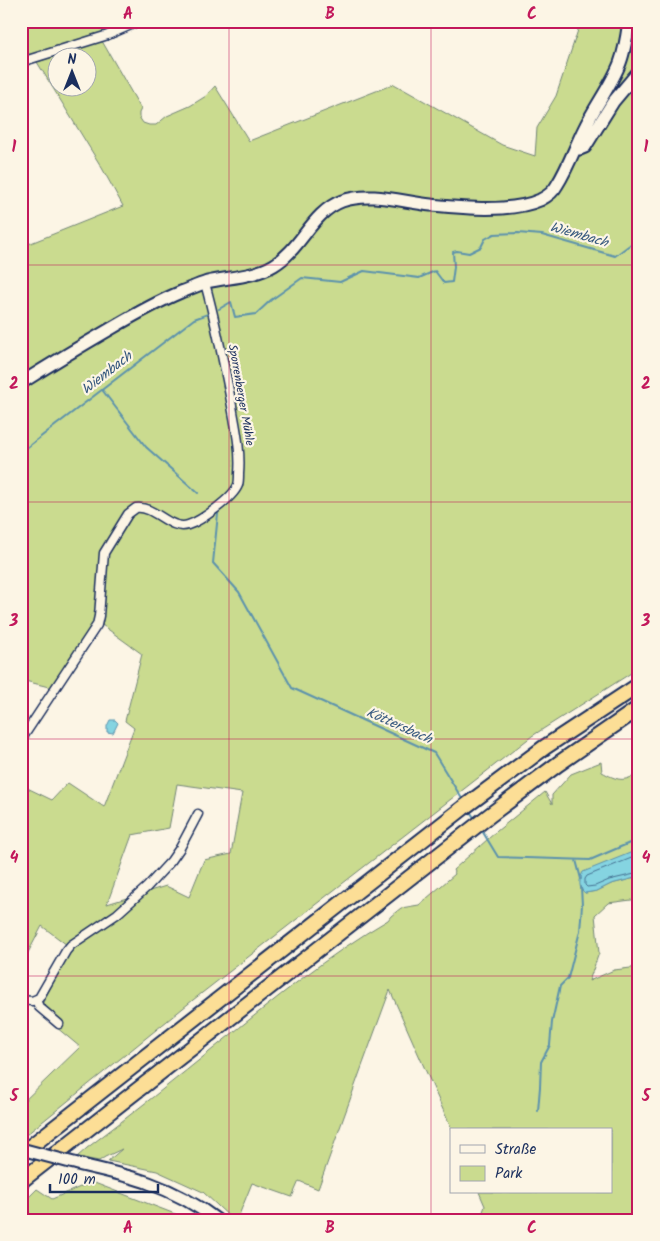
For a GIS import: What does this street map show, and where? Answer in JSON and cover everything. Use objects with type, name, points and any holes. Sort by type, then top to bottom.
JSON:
[{"type":"highway","points":[[21,1154],[424,839],[545,747],[639,685]]},
{"type":"highway","points":[[21,1180],[436,857],[558,764],[639,708]]},
{"type":"main road","points":[[21,383],[139,313],[179,293],[205,283],[259,272],[274,265],[285,257],[330,207],[341,202],[365,196],[454,207],[480,208],[524,205],[540,200],[557,186],[585,127],[614,75],[620,62],[629,21]]},
{"type":"main road","points":[[576,147],[580,149],[585,147],[613,102],[639,70]]},
{"type":"main road","points":[[21,1150],[147,1182],[179,1196],[217,1220]]},
{"type":"street","points":[[21,62],[108,35],[140,21]]},
{"type":"street","name":"Sporrenberger Mühle","points":[[21,740],[97,625],[100,616],[104,553],[128,514],[136,508],[145,508],[176,525],[187,526],[218,507],[231,495],[238,485],[241,457],[238,438],[220,343],[205,283]]},
{"type":"street","points":[[21,1000],[36,1000],[41,996],[71,945],[117,914],[171,861],[198,814]]},
{"type":"street","points":[[36,1000],[39,1007],[59,1024]]},
{"type":"green space","points":[[21,21],[136,21],[129,25],[54,48],[48,48],[48,50],[21,58]]},
{"type":"green space","points":[[581,21],[639,21],[639,668],[532,736],[193,1000],[21,1139],[21,1104],[80,1047],[38,1012],[71,948],[42,926],[21,966],[21,785],[52,800],[68,783],[104,807],[134,728],[125,721],[142,654],[102,625],[105,563],[107,555],[131,507],[100,553],[95,622],[53,688],[21,680],[21,247],[123,206],[59,98],[98,98],[98,48],[80,48],[102,41],[141,109],[139,117],[143,123],[149,125],[156,125],[167,116],[190,106],[206,96],[215,86],[249,141],[394,84],[502,145],[535,156],[537,128],[556,96]],"holes":[[[177,784],[242,793],[231,854],[204,860],[189,897],[166,886],[107,904],[132,835],[169,828]]]},
{"type":"green space","points":[[48,58],[48,80],[37,62]]},
{"type":"green space","points":[[601,762],[602,772],[616,778],[629,778],[639,773],[639,858],[637,853],[585,893],[639,877],[639,899],[608,903],[595,915],[599,953],[589,981],[614,970],[639,967],[639,1220],[480,1220],[485,1206],[480,1194],[612,1194],[612,1128],[451,1128],[390,990],[318,1189],[299,1181],[292,1197],[252,1183],[237,1220],[233,1220],[203,1192],[157,1171],[108,1161],[122,1149],[99,1161],[77,1157],[323,963],[388,920],[401,908],[419,905],[455,874],[453,870],[545,792],[552,804],[552,795],[571,774]]},
{"type":"green space","points":[[92,1182],[188,1219],[31,1220],[24,1202],[37,1189],[52,1199]]},
{"type":"water","points":[[110,720],[115,720],[118,723],[113,733],[107,732]]},
{"type":"water","points":[[635,851],[639,858],[639,877],[611,884],[597,891],[585,893],[581,889],[580,884],[583,872]]},
{"type":"waterway","name":"Wiembach","points":[[219,309],[231,302],[235,317],[256,314],[271,300],[302,278],[340,282],[364,271],[419,278],[435,271],[444,283],[452,282],[453,252],[469,253],[481,247],[485,239],[494,234],[542,235],[615,256],[639,238]]},
{"type":"waterway","name":"Wiembach","points":[[21,452],[194,319],[208,314]]},
{"type":"waterway","name":"Köttersbach","points":[[103,391],[146,447],[198,493]]},
{"type":"waterway","name":"Köttersbach","points":[[218,514],[213,563],[239,592],[292,688],[434,753],[464,802]]},
{"type":"waterway","name":"Köttersbach","points":[[469,810],[475,819]]},
{"type":"waterway","name":"Köttersbach","points":[[481,829],[498,857],[590,860],[639,839]]},
{"type":"waterway","points":[[576,860],[581,879]]},
{"type":"waterway","points":[[538,1111],[541,1062],[550,1045],[552,1022],[560,986],[568,978],[580,931],[581,887]]}]
